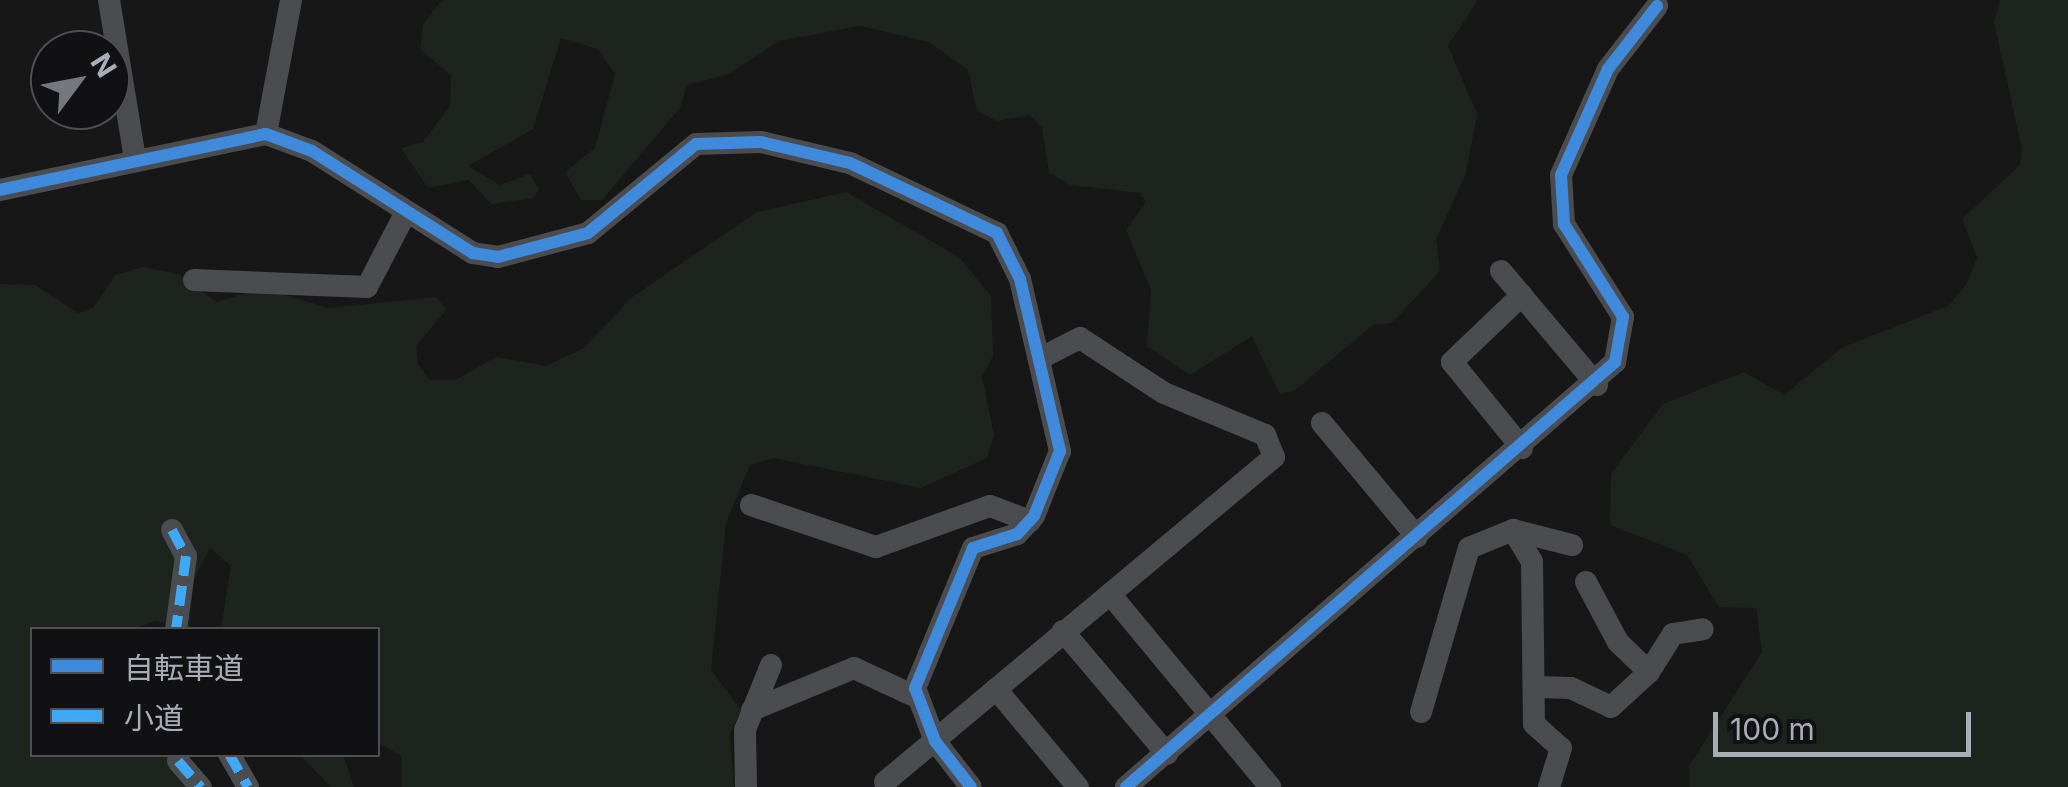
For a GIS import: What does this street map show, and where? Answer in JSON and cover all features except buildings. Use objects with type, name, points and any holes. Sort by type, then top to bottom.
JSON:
[{"type":"street","points":[[109,0],[135,158]]},
{"type":"street","points":[[266,134],[291,0]]},
{"type":"street","points":[[1126,787],[1213,718],[1596,384],[1625,330],[1564,224],[1561,175],[1608,69],[1658,6]]},
{"type":"street","points":[[0,189],[135,158],[266,134],[312,151],[406,212],[498,257],[588,233],[696,144],[800,149],[879,174],[996,233],[1041,358],[1060,451],[1030,521],[973,548],[914,696]]},
{"type":"street","points":[[194,280],[367,287],[406,212]]},
{"type":"street","points":[[1501,271],[1596,384]]},
{"type":"street","points":[[1522,295],[1452,362],[1522,448]]},
{"type":"street","points":[[885,782],[1274,457],[1274,446],[1164,393],[1080,338],[1041,358]]},
{"type":"street","points":[[1322,423],[1417,537]]},
{"type":"street","points":[[751,505],[876,547],[895,547],[990,506],[1030,521]]},
{"type":"street","points":[[172,530],[186,556],[176,627]]},
{"type":"street","points":[[1421,712],[1469,548],[1513,530],[1572,545]]},
{"type":"street","points":[[1513,530],[1532,562],[1539,688],[1534,724],[1561,748],[1549,787]]},
{"type":"street","points":[[1586,582],[1618,642],[1649,672]]},
{"type":"street","points":[[1110,594],[1270,787]]},
{"type":"street","points":[[1539,688],[1571,688],[1611,707],[1649,672],[1674,634],[1703,629]]},
{"type":"street","points":[[1063,631],[1167,754]]},
{"type":"street","points":[[746,787],[752,710],[771,666]]},
{"type":"street","points":[[752,710],[854,668],[914,696],[935,740],[970,787]]},
{"type":"street","points":[[996,689],[1078,787]]},
{"type":"street","points":[[231,757],[248,787]]},
{"type":"street","points":[[178,761],[201,787]]},
{"type":"shaded area","points":[[442,0],[1478,0],[1448,46],[1477,114],[1466,173],[1436,239],[1440,271],[1392,323],[1373,325],[1294,391],[1279,393],[1252,336],[1190,375],[1147,346],[1151,290],[1126,230],[1146,202],[1140,193],[1071,185],[1049,173],[1042,128],[1030,115],[997,121],[977,111],[968,70],[929,42],[860,26],[779,41],[727,75],[687,85],[680,108],[602,200],[581,200],[565,172],[595,148],[615,74],[598,49],[561,38],[533,129],[468,166],[500,185],[530,174],[539,190],[533,198],[491,204],[469,180],[428,188],[401,148],[423,142],[450,106],[451,76],[420,49],[423,24]]},
{"type":"shaded area","points":[[2000,0],[2068,0],[2068,787],[1689,787],[1689,766],[1762,652],[1756,608],[1719,607],[1687,555],[1610,525],[1611,474],[1663,404],[1744,372],[1784,395],[1843,347],[1948,306],[1966,285],[1977,257],[1962,219],[2020,165],[2022,149],[1994,22]]},
{"type":"shaded area","points":[[846,192],[959,257],[991,296],[993,356],[982,377],[994,435],[987,458],[921,488],[773,458],[750,465],[726,523],[711,670],[741,710],[730,734],[734,787],[401,787],[401,756],[380,743],[380,627],[221,627],[231,566],[210,548],[194,579],[189,627],[156,621],[140,627],[30,627],[30,757],[171,757],[190,787],[0,787],[0,284],[35,285],[78,313],[93,308],[115,275],[143,267],[178,274],[217,302],[262,288],[328,308],[437,297],[446,310],[416,346],[418,365],[430,380],[455,380],[496,357],[546,366],[584,348],[631,298],[757,212]]},
{"type":"shaded area","points":[[302,757],[344,757],[354,787],[331,787]]},
{"type":"marked path","points":[[172,530],[186,556],[176,627]]},
{"type":"marked path","points":[[231,757],[248,787]]},
{"type":"marked path","points":[[178,761],[201,787]]},
{"type":"cycle path","points":[[1126,787],[1615,362],[1623,317],[1564,224],[1561,175],[1608,69],[1657,6]]},
{"type":"cycle path","points":[[0,190],[266,134],[312,151],[473,253],[498,257],[588,233],[696,144],[761,142],[850,163],[997,233],[1020,279],[1060,451],[1034,516],[1017,534],[973,548],[915,688],[935,741],[971,787]]}]
